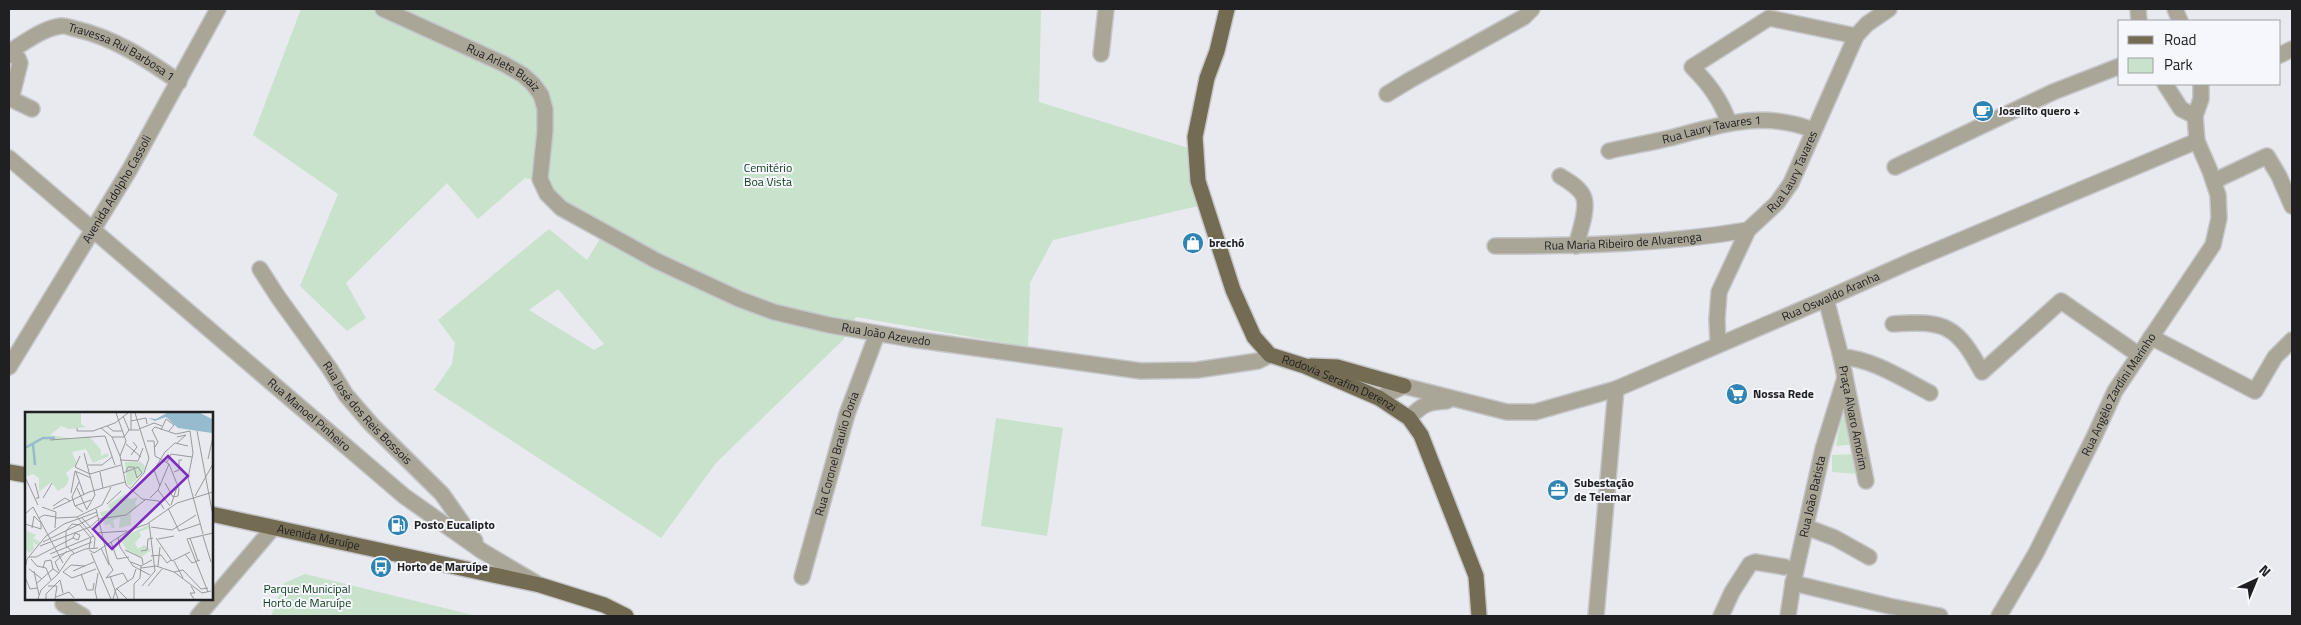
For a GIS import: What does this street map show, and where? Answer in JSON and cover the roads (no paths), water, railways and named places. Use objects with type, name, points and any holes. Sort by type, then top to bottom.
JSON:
[{"type":"main road","name":"Rodovia Serafim Derenzi","points":[[1227,9],[1217,51],[1207,78],[1195,137],[1198,181],[1233,290],[1254,337],[1270,355],[1305,366],[1379,398],[1408,418],[1421,435],[1476,576],[1479,616]]},
{"type":"main road","points":[[1305,366],[1325,365],[1404,386]]},
{"type":"main road","points":[[9,472],[25,475]]},
{"type":"main road","name":"Avenida Maruípe","points":[[212,514],[540,585],[596,603],[626,616]]},
{"type":"street","name":"Avenida Adolpho Cassoli","points":[[9,368],[62,282],[92,228],[130,169],[218,9]]},
{"type":"street","name":"Rua Arlete Buaiz","points":[[383,9],[404,13],[504,64],[523,75],[533,84],[541,95],[545,109],[546,131],[540,179]]},
{"type":"street","points":[[1100,54],[1106,9]]},
{"type":"street","points":[[1387,94],[1524,17],[1532,9]]},
{"type":"street","name":"Rua Laury Tavares","points":[[1718,344],[1719,292],[1748,230],[1777,202],[1791,183],[1856,36],[1867,24],[1889,9]]},
{"type":"street","points":[[1729,123],[1722,103],[1711,86],[1692,66],[1769,18],[1856,36]]},
{"type":"street","name":"Travessa Rui Barbosa 1","points":[[9,53],[36,36],[62,26],[111,40],[140,55],[178,82]]},
{"type":"street","points":[[9,53],[18,58],[20,63],[11,99],[32,109]]},
{"type":"street","points":[[1895,167],[2053,92],[2118,67]]},
{"type":"street","points":[[2167,85],[2181,109],[2195,116]]},
{"type":"street","points":[[2197,141],[2195,116],[2205,85]]},
{"type":"street","name":"Rua Laury Tavares 1","points":[[1609,151],[1729,123],[1758,119],[1792,122],[1813,130]]},
{"type":"street","name":"Rua Angêlo Zardini Marinho","points":[[1999,616],[2036,553],[2094,437],[2115,390],[2213,245],[2219,218],[2218,195],[2197,141]]},
{"type":"street","name":"Rua Oswaldo Aranha","points":[[1404,386],[1507,412],[1535,412],[1616,389],[1911,261],[2197,141]]},
{"type":"street","points":[[2212,176],[2267,156],[2279,176],[2292,206]]},
{"type":"street","name":"Rua Manoel Pinheiro","points":[[9,158],[404,496],[482,551],[540,585]]},
{"type":"street","points":[[1560,176],[1578,189],[1584,197],[1583,214],[1576,246]]},
{"type":"street","name":"Rua João Azevedo","points":[[540,179],[547,194],[561,208],[658,261],[739,299],[774,312],[877,334],[1141,371],[1197,370],[1258,361],[1270,355]]},
{"type":"street","name":"Rua Maria Ribeiro de Alvarenga","points":[[1495,246],[1576,246],[1698,238],[1748,230]]},
{"type":"street","name":"Rua José dos Reis Bossois","points":[[260,269],[346,395],[371,424],[442,494],[482,551]]},
{"type":"street","name":"Praça Alvaro Amorim","points":[[1826,299],[1841,357],[1866,481]]},
{"type":"street","points":[[1893,324],[1919,322],[1938,324],[1952,331],[1969,348],[1982,372],[2061,301],[2139,355]]},
{"type":"street","name":"Rua Coronel Braulio Doria","points":[[802,577],[848,414],[877,334]]},
{"type":"street","points":[[2151,337],[2255,391],[2274,357],[2292,340]]},
{"type":"street","points":[[1841,357],[1854,357],[1900,377],[1930,393]]},
{"type":"street","name":"Rua João Batista","points":[[1788,616],[1793,582],[1823,449],[1845,378]]},
{"type":"street","points":[[1379,398],[1404,386]]},
{"type":"street","points":[[1596,616],[1616,389]]},
{"type":"street","name":"Rua Oswaldo Aranha","points":[[1408,418],[1429,402],[1456,400]]},
{"type":"street","points":[[1806,527],[1835,538],[1869,557]]},
{"type":"street","points":[[212,600],[273,528]]},
{"type":"street","points":[[1722,616],[1732,592],[1750,564],[1755,562],[1785,568]]},
{"type":"street","points":[[1793,582],[1889,606],[1940,616]]},
{"type":"street","points":[[198,616],[212,600]]},
{"type":"street","points":[[61,606],[83,616]]},
{"type":"place","name":"Joselito quero +","points":[[1983,111]]},
{"type":"place","name":"brechó","points":[[1193,243]]},
{"type":"place","name":"Nossa Rede","points":[[1737,394]]},
{"type":"place","name":"Subestação de Telemar","points":[[1558,490]]},
{"type":"place","name":"Posto Eucalipto","points":[[398,525]]},
{"type":"place","name":"Horto de Maruípe","points":[[381,567]]},
{"type":"park label","name":"Cemitério Boa Vista","points":[[768,175]]},
{"type":"park label","name":"Parque Municipal Horto de Maruípe","points":[[307,596]]}]
